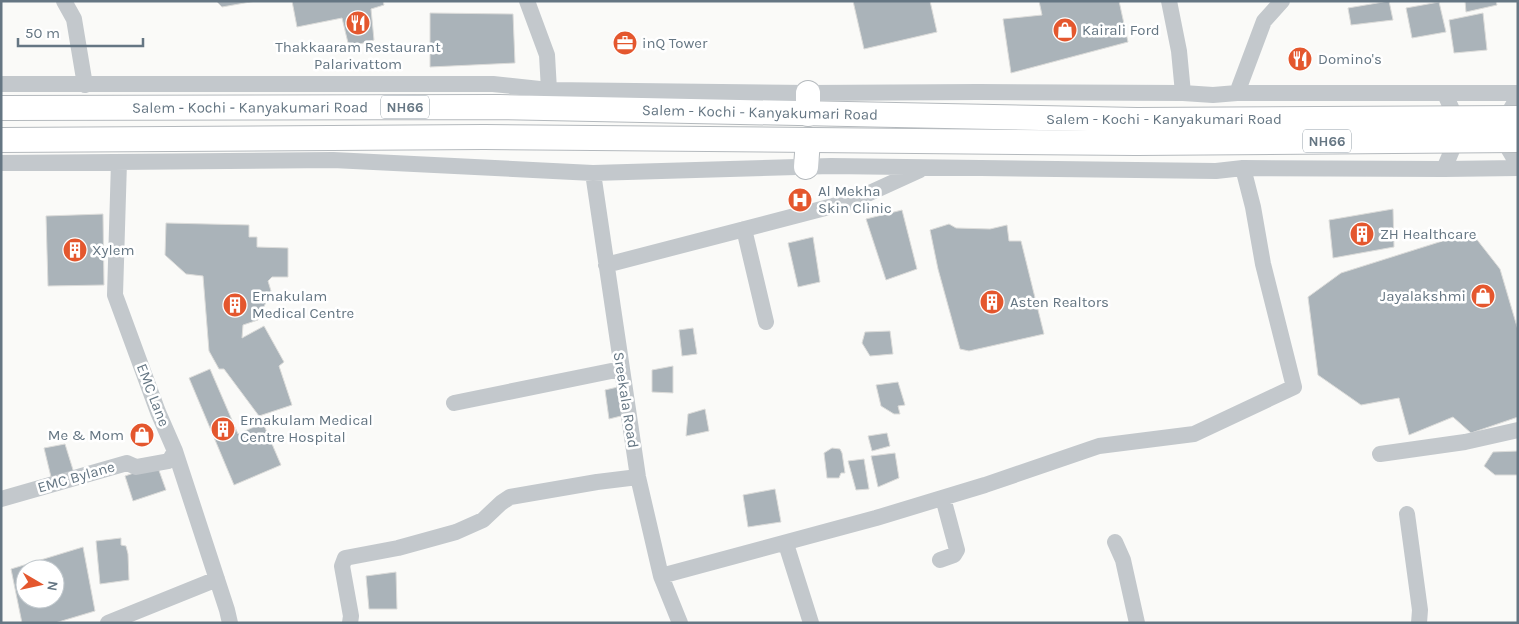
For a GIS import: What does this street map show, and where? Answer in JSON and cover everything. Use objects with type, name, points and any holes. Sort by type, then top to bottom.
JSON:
[{"type":"highway","name":"Salem - Kochi - Kanyakumari Road","points":[[1,108],[808,104],[1137,120],[1518,118]]},
{"type":"highway","points":[[134,140],[137,108]]},
{"type":"highway","name":"Salem - Kochi - Kanyakumari Road","points":[[1,140],[484,137],[1136,142],[1518,140]]},
{"type":"highway","points":[[806,167],[808,140]]},
{"type":"street","points":[[64,1],[74,19],[86,85]]},
{"type":"street","points":[[527,1],[547,55],[548,90]]},
{"type":"street","points":[[1169,1],[1179,51],[1184,93]]},
{"type":"street","points":[[1237,93],[1264,21],[1282,1]]},
{"type":"street","points":[[1,84],[493,84],[548,90],[808,104]]},
{"type":"street","name":"Salem - Kochi - Kanyakumari Road","points":[[808,104],[978,92],[1184,93],[1213,95],[1237,93],[1518,95]]},
{"type":"street","points":[[1444,169],[1452,150],[1453,112],[1445,94]]},
{"type":"street","points":[[1,163],[333,160],[593,173],[806,167],[1216,170],[1243,168],[1444,169],[1518,166],[1508,148],[1508,114],[1518,95]]},
{"type":"street","name":"EMC Lane","points":[[119,162],[115,295],[158,412],[175,451],[230,623]]},
{"type":"street","points":[[606,265],[852,201],[924,168]]},
{"type":"street","points":[[661,576],[786,544],[944,498],[1099,446],[1194,434],[1294,386],[1263,264],[1253,207],[1243,168]]},
{"type":"street","name":"Sreekala Road","points":[[593,173],[638,478],[661,576],[680,623]]},
{"type":"street","points":[[744,229],[766,322]]},
{"type":"street","points":[[454,403],[621,369]]},
{"type":"street","points":[[1380,454],[1465,442],[1518,430]]},
{"type":"street","name":"EMC Bylane","points":[[1,499],[127,463],[136,468],[169,461],[175,451]]},
{"type":"street","points":[[352,621],[342,566],[345,558],[398,548],[456,532],[483,520],[510,497],[597,482],[638,478]]},
{"type":"street","points":[[940,560],[954,555],[957,550],[944,498]]},
{"type":"street","points":[[1407,514],[1420,610],[1419,623]]},
{"type":"street","points":[[1115,542],[1122,560],[1137,623]]},
{"type":"street","points":[[786,544],[811,623]]},
{"type":"street","points":[[108,623],[217,579]]},
{"type":"building","points":[[216,1],[256,1],[222,7]]},
{"type":"building","name":"Thakkaaram Restaurant Palarivattom","points":[[292,1],[383,1],[384,5],[371,9],[374,40],[349,47],[342,18],[297,27]]},
{"type":"building","points":[[853,1],[930,1],[937,32],[864,49]]},
{"type":"building","name":"Kairali Ford","points":[[1039,1],[1119,1],[1128,42],[1011,73],[1003,19],[1042,15]]},
{"type":"building","points":[[1389,1],[1393,20],[1351,25],[1348,8]]},
{"type":"building","points":[[1465,1],[1496,1],[1497,5],[1466,12]]},
{"type":"building","points":[[1439,2],[1446,32],[1412,38],[1406,8]]},
{"type":"building","points":[[430,13],[513,14],[515,63],[430,67]]},
{"type":"building","points":[[1483,13],[1487,50],[1454,53],[1449,20]]},
{"type":"building","name":"ZH Healthcare","points":[[1393,209],[1394,247],[1333,258],[1329,220]]},
{"type":"building","points":[[902,210],[917,269],[886,280],[866,219]]},
{"type":"building","name":"Xylem","points":[[103,214],[104,285],[48,286],[46,216]]},
{"type":"building","name":"Ernakulam Medical Centre","points":[[166,223],[249,225],[249,237],[257,237],[257,247],[288,248],[288,277],[272,277],[268,281],[271,291],[258,320],[243,325],[242,338],[264,326],[284,362],[279,366],[292,405],[259,416],[224,369],[219,369],[209,351],[203,276],[186,274],[165,255]]},
{"type":"building","name":"Asten Realtors","points":[[949,224],[956,228],[990,229],[1007,225],[1009,241],[1021,241],[1044,334],[969,351],[960,349],[938,269],[930,230]]},
{"type":"building","points":[[1471,232],[1500,269],[1518,330],[1518,417],[1471,433],[1453,417],[1409,435],[1399,398],[1361,405],[1318,375],[1308,297],[1341,273]]},
{"type":"building","points":[[813,237],[820,282],[798,287],[788,243]]},
{"type":"building","points":[[693,328],[697,354],[682,356],[679,330]]},
{"type":"building","points":[[890,331],[893,354],[870,356],[862,343],[865,332]]},
{"type":"building","points":[[673,366],[673,393],[652,392],[652,370]]},
{"type":"building","name":"Ernakulam Medical Centre Hospital","points":[[210,369],[238,434],[263,423],[281,465],[234,485],[189,378]]},
{"type":"building","points":[[898,382],[905,405],[898,406],[900,414],[894,414],[881,406],[876,385]]},
{"type":"building","points":[[622,386],[625,415],[609,419],[605,390]]},
{"type":"building","points":[[705,409],[709,431],[686,436],[688,414]]},
{"type":"building","points":[[887,433],[890,446],[872,451],[868,436]]},
{"type":"building","points":[[65,444],[74,473],[51,477],[44,448]]},
{"type":"building","points":[[832,448],[840,449],[842,453],[845,473],[841,473],[839,478],[827,478],[824,453]]},
{"type":"building","points":[[1518,451],[1518,475],[1495,475],[1484,466],[1493,452]]},
{"type":"building","points":[[895,453],[899,478],[878,487],[871,456]]},
{"type":"building","points":[[864,459],[869,489],[856,490],[848,461]]},
{"type":"building","points":[[157,465],[166,490],[133,501],[125,476]]},
{"type":"building","points":[[775,489],[781,522],[748,527],[743,495]]},
{"type":"building","points":[[121,538],[121,545],[126,546],[128,554],[129,580],[100,584],[96,541]]},
{"type":"building","points":[[83,547],[95,611],[55,623],[22,623],[19,609],[65,609],[65,559],[44,559]]},
{"type":"building","points":[[15,568],[15,589],[11,569]]},
{"type":"building","points":[[396,572],[397,609],[369,609],[366,576]]},
{"type":"place","name":"Thakkaaram Restaurant Palarivattom","points":[[358,23]]},
{"type":"place","name":"Kairali Ford","points":[[1065,30]]},
{"type":"place","name":"inQ Tower","points":[[625,43]]},
{"type":"place","name":"Domino's","points":[[1300,59]]},
{"type":"place","name":"Al Mekha Skin Clinic","points":[[800,200]]},
{"type":"place","name":"ZH Healthcare","points":[[1362,234]]},
{"type":"place","name":"Xylem","points":[[75,250]]},
{"type":"place","name":"Jayalakshmi","points":[[1483,296]]},
{"type":"place","name":"Asten Realtors","points":[[992,302]]},
{"type":"place","name":"Ernakulam Medical Centre","points":[[235,305]]},
{"type":"place","name":"Ernakulam Medical Centre Hospital","points":[[223,429]]},
{"type":"place","name":"Me & Mom","points":[[142,435]]}]
